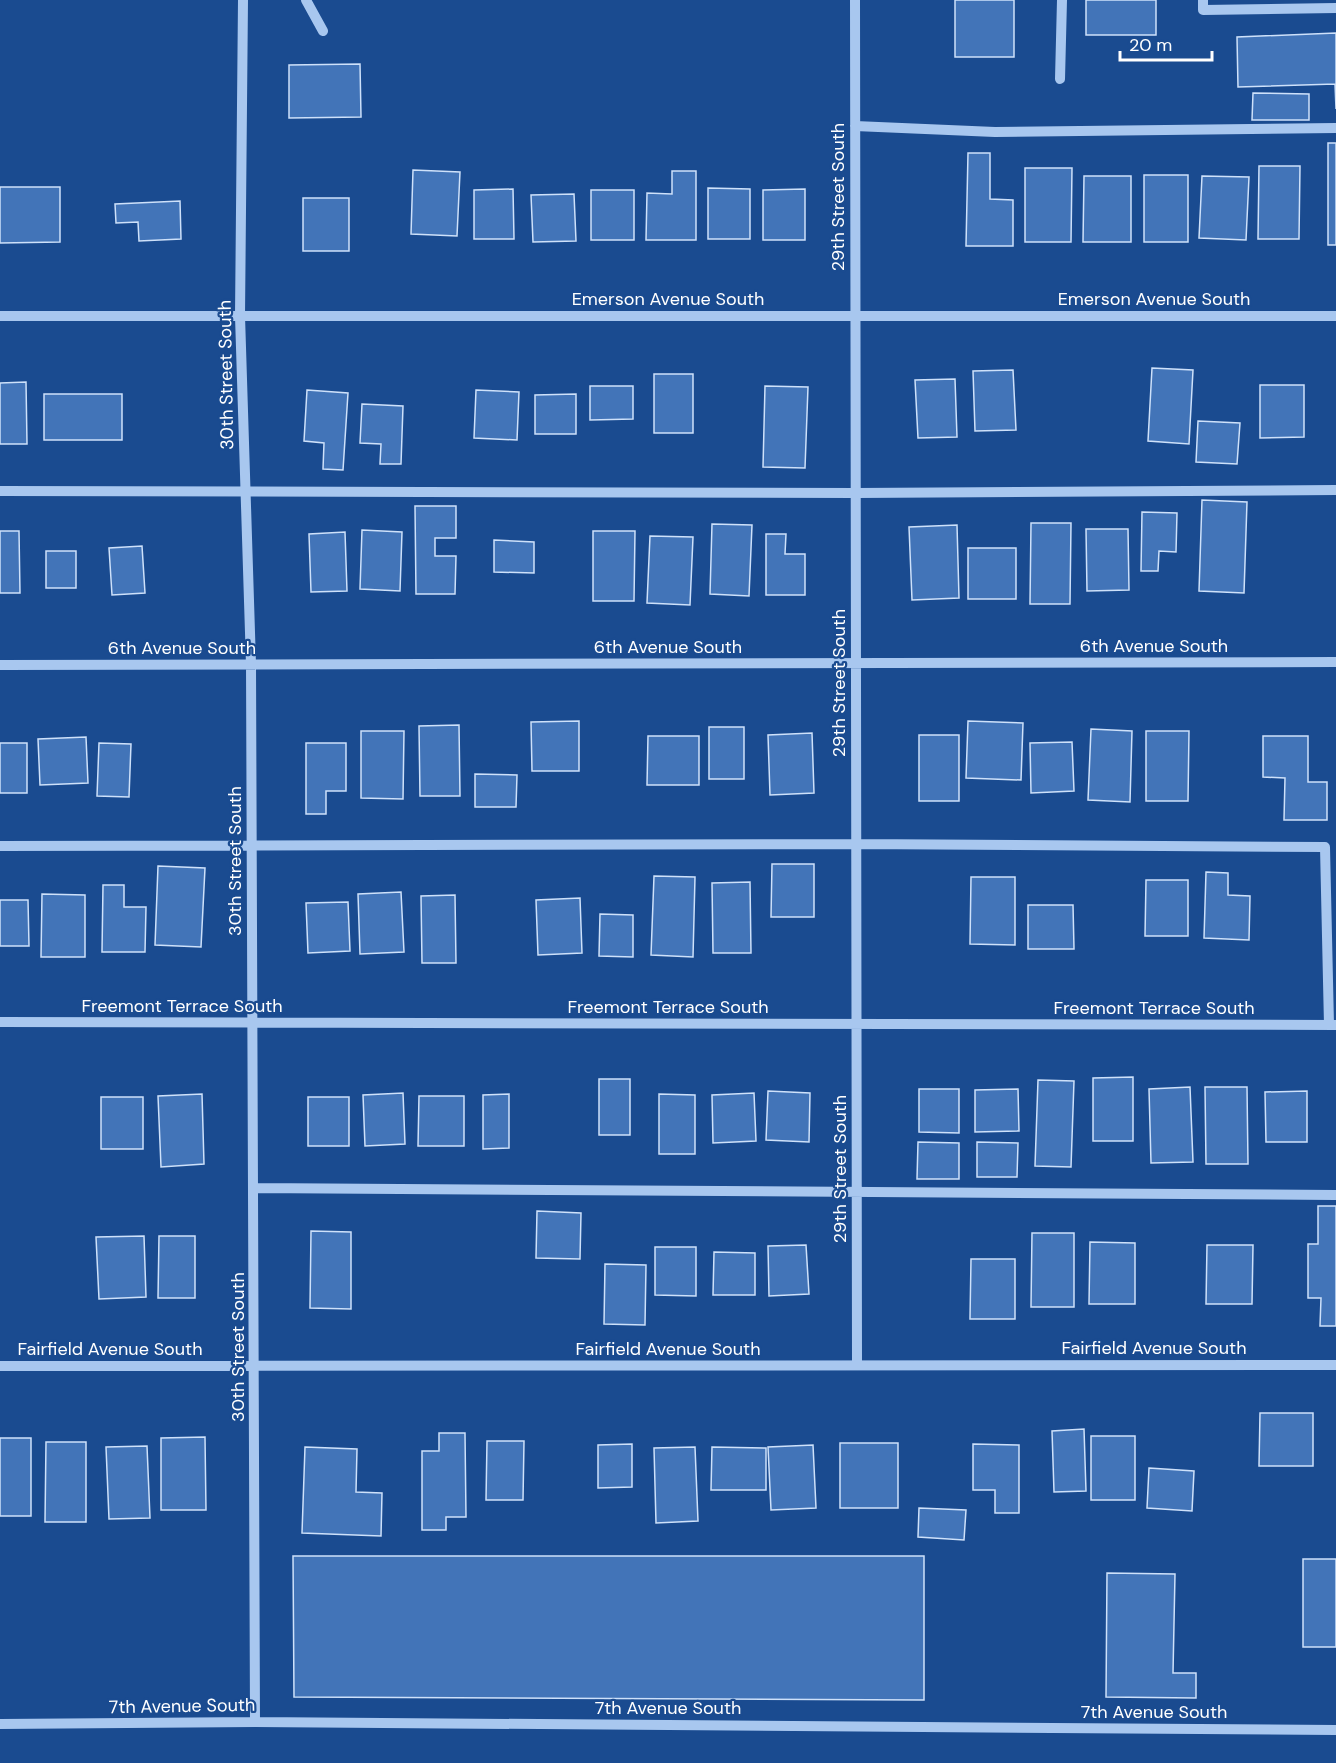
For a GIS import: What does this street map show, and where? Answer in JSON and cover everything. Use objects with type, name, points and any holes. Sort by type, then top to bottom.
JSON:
[{"type":"street","name":"30th Street South","points":[[243,0],[240,316],[251,664],[255,1722]]},
{"type":"street","points":[[306,0],[323,31]]},
{"type":"street","name":"29th Street South","points":[[855,0],[857,1365]]},
{"type":"street","points":[[1060,79],[1062,0]]},
{"type":"street","points":[[1203,0],[1203,10],[1336,8]]},
{"type":"street","points":[[855,126],[995,132],[1336,128]]},
{"type":"street","name":"Emerson Avenue South","points":[[0,316],[1336,316]]},
{"type":"street","points":[[0,491],[856,493],[1336,490]]},
{"type":"street","name":"6th Avenue South","points":[[0,665],[1336,662]]},
{"type":"street","points":[[0,846],[856,844],[1325,847],[1333,1025]]},
{"type":"street","name":"Freemont Terrace South","points":[[0,1023],[1333,1025]]},
{"type":"street","points":[[254,1188],[857,1194],[1336,1195]]},
{"type":"street","name":"Fairfield Avenue South","points":[[0,1366],[1336,1365]]},
{"type":"street","name":"7th Avenue South","points":[[0,1724],[255,1722],[1336,1730]]},
{"type":"building","points":[[955,0],[1014,0],[1014,57],[955,57]]},
{"type":"building","points":[[1086,0],[1156,0],[1156,35],[1086,35]]},
{"type":"building","points":[[1336,33],[1336,109],[1335,84],[1238,87],[1237,37]]},
{"type":"building","points":[[360,64],[361,117],[289,118],[289,65]]},
{"type":"building","points":[[1253,93],[1309,94],[1309,120],[1252,120]]},
{"type":"building","points":[[1328,143],[1336,143],[1336,245],[1328,245]]},
{"type":"building","points":[[968,153],[990,153],[990,199],[1013,200],[1013,246],[966,246]]},
{"type":"building","points":[[1259,166],[1300,166],[1299,239],[1258,239]]},
{"type":"building","points":[[1025,168],[1072,168],[1071,242],[1025,242]]},
{"type":"building","points":[[413,170],[460,172],[457,236],[411,234]]},
{"type":"building","points":[[672,171],[696,171],[696,240],[646,240],[647,193],[672,194]]},
{"type":"building","points":[[1144,175],[1188,175],[1188,242],[1144,242]]},
{"type":"building","points":[[1084,176],[1131,176],[1131,242],[1083,242]]},
{"type":"building","points":[[1202,176],[1249,177],[1246,240],[1199,238]]},
{"type":"building","points":[[0,187],[60,187],[60,242],[0,243]]},
{"type":"building","points":[[708,188],[750,189],[750,239],[708,239]]},
{"type":"building","points":[[513,189],[514,239],[474,239],[474,190]]},
{"type":"building","points":[[805,189],[805,240],[763,240],[763,190]]},
{"type":"building","points":[[591,190],[634,190],[634,240],[591,240]]},
{"type":"building","points":[[574,194],[576,241],[533,242],[531,195]]},
{"type":"building","points":[[303,198],[349,198],[349,251],[303,251]]},
{"type":"building","points":[[180,201],[181,239],[139,241],[138,222],[116,223],[115,204]]},
{"type":"building","points":[[1152,368],[1193,370],[1189,444],[1148,441]]},
{"type":"building","points":[[1013,370],[1016,430],[975,431],[973,371]]},
{"type":"building","points":[[654,374],[693,374],[693,433],[654,433]]},
{"type":"building","points":[[955,379],[957,437],[918,438],[915,380]]},
{"type":"building","points":[[26,382],[27,444],[0,444],[0,383]]},
{"type":"building","points":[[1260,385],[1304,385],[1304,437],[1260,438]]},
{"type":"building","points":[[590,386],[633,386],[633,419],[590,420]]},
{"type":"building","points":[[765,386],[808,387],[805,468],[763,467]]},
{"type":"building","points":[[307,390],[348,393],[343,470],[323,469],[324,443],[304,441]]},
{"type":"building","points":[[476,390],[519,392],[517,440],[474,438]]},
{"type":"building","points":[[44,394],[122,394],[122,440],[44,440]]},
{"type":"building","points":[[576,394],[576,434],[535,434],[535,395]]},
{"type":"building","points":[[362,404],[403,406],[401,464],[380,464],[381,444],[360,443]]},
{"type":"building","points":[[1198,421],[1240,423],[1237,464],[1196,462]]},
{"type":"building","points":[[1202,500],[1247,502],[1244,593],[1199,591]]},
{"type":"building","points":[[415,506],[456,506],[456,538],[435,538],[435,556],[456,556],[455,594],[416,594]]},
{"type":"building","points":[[1142,512],[1177,513],[1176,552],[1159,551],[1158,571],[1141,571]]},
{"type":"building","points":[[1031,523],[1071,523],[1070,604],[1030,604]]},
{"type":"building","points":[[712,524],[752,525],[749,596],[710,594]]},
{"type":"building","points":[[957,525],[959,598],[912,600],[909,527]]},
{"type":"building","points":[[1086,529],[1128,529],[1129,590],[1087,591]]},
{"type":"building","points":[[362,530],[402,532],[400,591],[360,589]]},
{"type":"building","points":[[0,531],[19,531],[20,593],[0,593]]},
{"type":"building","points":[[593,531],[635,531],[634,601],[593,601]]},
{"type":"building","points":[[345,532],[347,591],[311,592],[309,534]]},
{"type":"building","points":[[766,534],[786,534],[785,554],[805,554],[805,595],[766,595]]},
{"type":"building","points":[[650,536],[693,537],[690,605],[647,603]]},
{"type":"building","points":[[494,540],[534,542],[534,573],[494,572]]},
{"type":"building","points":[[142,546],[145,593],[112,595],[109,548]]},
{"type":"building","points":[[968,548],[1016,548],[1016,599],[968,599]]},
{"type":"building","points":[[46,551],[76,551],[76,588],[46,588]]},
{"type":"building","points":[[579,721],[579,771],[532,771],[531,722]]},
{"type":"building","points":[[968,721],[1023,723],[1021,780],[966,778]]},
{"type":"building","points":[[459,725],[460,796],[420,796],[419,726]]},
{"type":"building","points":[[709,727],[744,727],[744,779],[709,779]]},
{"type":"building","points":[[1091,729],[1132,731],[1130,802],[1088,800]]},
{"type":"building","points":[[361,731],[404,731],[403,799],[361,798]]},
{"type":"building","points":[[1146,731],[1189,731],[1188,801],[1146,801]]},
{"type":"building","points":[[812,733],[814,793],[770,795],[768,735]]},
{"type":"building","points":[[919,735],[959,735],[959,801],[919,801]]},
{"type":"building","points":[[648,736],[699,736],[699,785],[647,785]]},
{"type":"building","points":[[1263,736],[1308,736],[1308,782],[1327,782],[1327,820],[1284,820],[1285,778],[1263,777]]},
{"type":"building","points":[[86,737],[88,783],[40,785],[38,739]]},
{"type":"building","points":[[1072,742],[1074,791],[1031,793],[1030,743]]},
{"type":"building","points":[[0,743],[27,743],[27,793],[0,793]]},
{"type":"building","points":[[99,743],[131,744],[129,797],[97,796]]},
{"type":"building","points":[[306,743],[346,743],[346,791],[326,791],[326,814],[306,814]]},
{"type":"building","points":[[475,774],[517,775],[516,807],[475,807]]},
{"type":"building","points":[[772,864],[814,864],[814,917],[771,917]]},
{"type":"building","points":[[158,866],[205,868],[201,947],[155,945]]},
{"type":"building","points":[[1206,872],[1228,873],[1228,895],[1250,896],[1249,940],[1204,938]]},
{"type":"building","points":[[654,876],[695,877],[693,957],[651,955]]},
{"type":"building","points":[[971,877],[1015,877],[1015,945],[970,944]]},
{"type":"building","points":[[1146,880],[1188,880],[1188,936],[1145,936]]},
{"type":"building","points":[[750,882],[751,953],[713,953],[712,883]]},
{"type":"building","points":[[103,885],[124,885],[124,907],[146,907],[145,952],[102,952]]},
{"type":"building","points":[[401,892],[404,952],[360,954],[358,894]]},
{"type":"building","points":[[42,894],[85,895],[85,957],[41,957]]},
{"type":"building","points":[[455,895],[456,963],[422,963],[421,896]]},
{"type":"building","points":[[580,898],[582,953],[538,955],[536,900]]},
{"type":"building","points":[[0,900],[28,900],[29,946],[0,946]]},
{"type":"building","points":[[348,902],[350,951],[308,953],[306,903]]},
{"type":"building","points":[[1028,905],[1073,905],[1074,949],[1028,949]]},
{"type":"building","points":[[600,914],[633,915],[633,957],[599,956]]},
{"type":"building","points":[[1133,1077],[1133,1141],[1093,1141],[1093,1078]]},
{"type":"building","points":[[599,1079],[630,1079],[630,1135],[599,1135]]},
{"type":"building","points":[[1038,1080],[1074,1081],[1071,1167],[1035,1166]]},
{"type":"building","points":[[1190,1087],[1193,1162],[1151,1163],[1149,1089]]},
{"type":"building","points":[[1205,1087],[1247,1087],[1248,1164],[1206,1164]]},
{"type":"building","points":[[919,1089],[959,1089],[959,1133],[919,1132]]},
{"type":"building","points":[[1018,1089],[1019,1131],[975,1132],[975,1090]]},
{"type":"building","points":[[768,1091],[810,1093],[809,1142],[766,1140]]},
{"type":"building","points":[[1307,1091],[1307,1142],[1266,1142],[1265,1092]]},
{"type":"building","points":[[403,1093],[405,1144],[365,1146],[363,1095]]},
{"type":"building","points":[[754,1093],[756,1141],[713,1143],[712,1095]]},
{"type":"building","points":[[202,1094],[204,1164],[161,1167],[158,1096]]},
{"type":"building","points":[[509,1094],[509,1148],[483,1149],[483,1095]]},
{"type":"building","points":[[659,1094],[695,1095],[695,1154],[659,1154]]},
{"type":"building","points":[[419,1096],[464,1096],[464,1146],[418,1146]]},
{"type":"building","points":[[101,1097],[143,1097],[143,1149],[101,1149]]},
{"type":"building","points":[[308,1097],[349,1097],[349,1146],[308,1146]]},
{"type":"building","points":[[918,1142],[959,1143],[959,1179],[917,1179]]},
{"type":"building","points":[[977,1142],[1018,1143],[1017,1177],[977,1177]]},
{"type":"building","points":[[1318,1206],[1336,1206],[1336,1326],[1320,1326],[1321,1298],[1308,1298],[1308,1244],[1318,1244]]},
{"type":"building","points":[[537,1211],[581,1213],[580,1259],[536,1258]]},
{"type":"building","points":[[311,1231],[351,1232],[351,1309],[310,1308]]},
{"type":"building","points":[[1032,1233],[1074,1233],[1074,1307],[1031,1307]]},
{"type":"building","points":[[144,1236],[146,1297],[99,1299],[96,1237]]},
{"type":"building","points":[[159,1236],[195,1236],[195,1298],[158,1298]]},
{"type":"building","points":[[1090,1242],[1135,1243],[1135,1304],[1089,1304]]},
{"type":"building","points":[[806,1245],[809,1294],[769,1296],[768,1246]]},
{"type":"building","points":[[1207,1245],[1253,1245],[1252,1304],[1206,1304]]},
{"type":"building","points":[[655,1247],[696,1247],[696,1296],[655,1295]]},
{"type":"building","points":[[714,1252],[755,1253],[755,1295],[713,1295]]},
{"type":"building","points":[[971,1259],[1015,1259],[1015,1319],[970,1319]]},
{"type":"building","points":[[605,1264],[646,1265],[645,1325],[604,1324]]},
{"type":"building","points":[[1260,1413],[1313,1413],[1313,1466],[1259,1466]]},
{"type":"building","points":[[1084,1429],[1086,1491],[1054,1492],[1052,1431]]},
{"type":"building","points":[[439,1433],[465,1433],[466,1517],[446,1517],[446,1530],[422,1530],[422,1451],[439,1451]]},
{"type":"building","points":[[1091,1436],[1135,1436],[1135,1500],[1091,1500]]},
{"type":"building","points":[[205,1437],[206,1510],[161,1510],[161,1438]]},
{"type":"building","points":[[0,1438],[31,1438],[31,1516],[0,1516]]},
{"type":"building","points":[[487,1441],[524,1441],[523,1500],[486,1500]]},
{"type":"building","points":[[46,1442],[86,1442],[86,1522],[45,1522]]},
{"type":"building","points":[[840,1443],[898,1443],[898,1508],[840,1508]]},
{"type":"building","points":[[632,1444],[632,1487],[598,1488],[598,1445]]},
{"type":"building","points":[[973,1444],[1019,1445],[1019,1513],[995,1513],[995,1490],[973,1490]]},
{"type":"building","points":[[813,1445],[816,1508],[771,1510],[768,1447]]},
{"type":"building","points":[[147,1446],[150,1518],[109,1519],[106,1447]]},
{"type":"building","points":[[305,1447],[357,1449],[356,1492],[382,1493],[381,1536],[302,1533]]},
{"type":"building","points":[[695,1447],[698,1521],[656,1523],[654,1448]]},
{"type":"building","points":[[712,1447],[766,1448],[766,1490],[711,1490]]},
{"type":"building","points":[[1149,1468],[1194,1471],[1192,1511],[1147,1508]]},
{"type":"building","points":[[919,1508],[966,1510],[964,1540],[918,1537]]},
{"type":"building","points":[[293,1556],[924,1556],[924,1700],[294,1697]]},
{"type":"building","points":[[1303,1559],[1336,1559],[1336,1647],[1303,1647]]},
{"type":"building","points":[[1107,1573],[1175,1574],[1173,1673],[1196,1673],[1196,1698],[1106,1697]]}]
